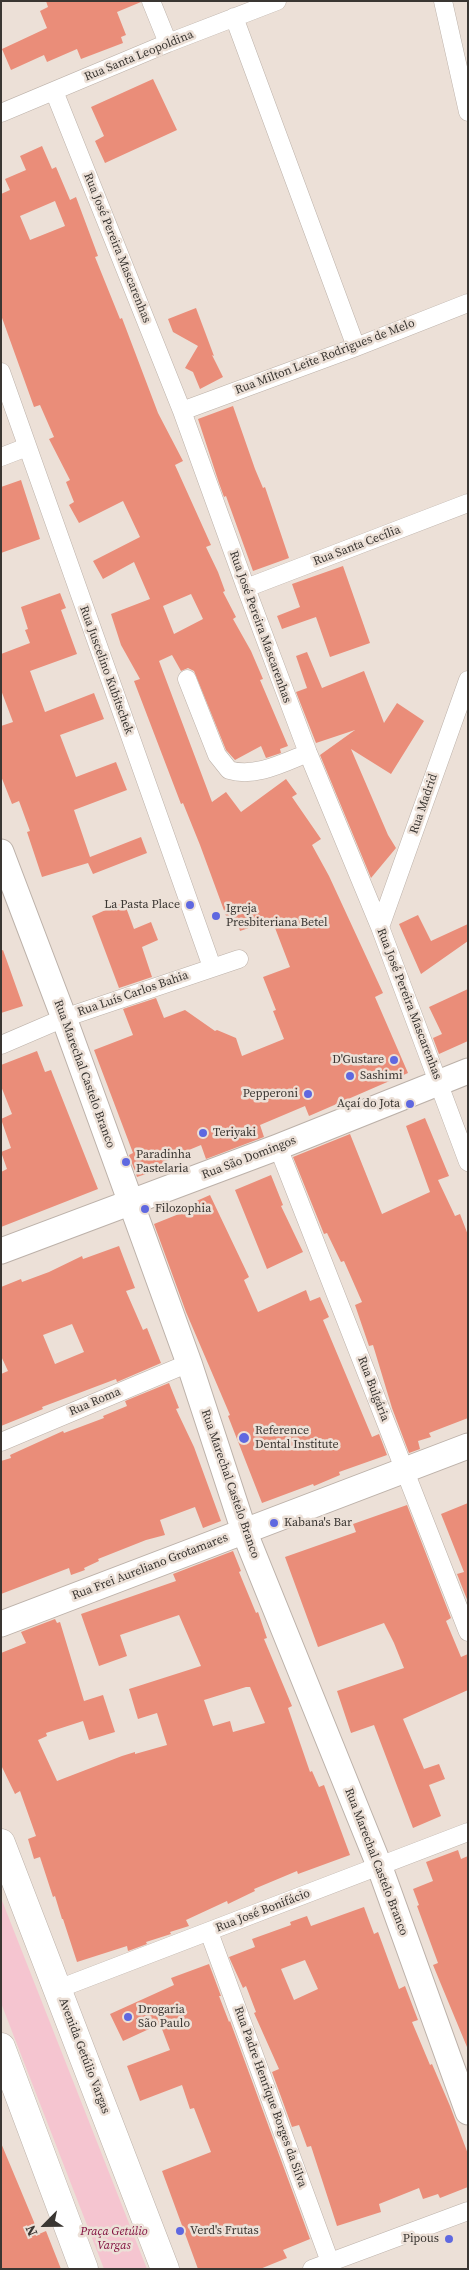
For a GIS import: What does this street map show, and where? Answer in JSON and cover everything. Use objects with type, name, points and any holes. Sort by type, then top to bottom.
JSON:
[{"type":"main road","name":"Avenida Getúlio Vargas","points":[[1,1843],[166,2269]]},
{"type":"main road","points":[[1,2047],[84,2269]]},
{"type":"street","points":[[152,1],[168,43]]},
{"type":"street","name":"Rua Santa Leopoldina","points":[[1,113],[168,43],[277,1]]},
{"type":"street","points":[[443,1],[461,54],[468,112]]},
{"type":"street","points":[[234,17],[356,347]]},
{"type":"street","name":"Rua José Pereira Mascarenhas","points":[[54,91],[182,411],[308,753],[380,927],[468,1162]]},
{"type":"street","name":"Rua Milton Leite Rodrigues de Melo","points":[[182,411],[356,347],[468,303]]},
{"type":"street","name":"Rua Juscelino Kubitschek","points":[[1,372],[212,967]]},
{"type":"street","points":[[1,457],[27,447]]},
{"type":"street","name":"Rua Santa Cecília","points":[[246,588],[468,503]]},
{"type":"street","points":[[187,679],[217,755],[229,770],[248,773],[258,771],[308,753]]},
{"type":"street","name":"Rua Madrid","points":[[380,927],[468,680]]},
{"type":"street","name":"Rua Marechal Castelo Branco","points":[[1,852],[64,1018],[189,1363],[244,1531],[379,1865],[468,2112]]},
{"type":"street","name":"Rua Luís Carlos Bahia","points":[[1,1045],[64,1018],[239,958]]},
{"type":"street","name":"Rua São Domingos","points":[[1,1251],[278,1147],[468,1071]]},
{"type":"street","name":"Rua Bulgária","points":[[278,1147],[468,1632]]},
{"type":"street","name":"Rua Roma","points":[[1,1442],[189,1363]]},
{"type":"street","name":"Rua Frei Aureliano Grotamares","points":[[1,1624],[468,1446]]},
{"type":"street","name":"Rua José Bonifácio","points":[[58,1989],[468,1832]]},
{"type":"street","name":"Rua Padre Henrique Borges da Silva","points":[[209,1932],[321,2267]]},
{"type":"street","points":[[321,2267],[468,2211]]},
{"type":"green space","name":"Praça Getúlio Vargas","points":[[1,1898],[147,2269],[104,2269],[1,2003]]},
{"type":"building","points":[[46,1],[141,2],[117,12],[126,35],[121,37],[123,43],[81,59],[77,49],[47,62],[44,55],[11,70],[2,49],[47,28],[40,11],[48,7]]},
{"type":"building","points":[[153,79],[177,130],[105,163],[95,141],[104,136],[91,107]]},
{"type":"building","points":[[42,146],[52,169],[56,167],[70,200],[76,197],[98,256],[95,257],[120,319],[122,318],[158,413],[183,461],[175,465],[211,545],[206,547],[218,572],[225,591],[223,592],[236,617],[233,619],[251,651],[263,679],[260,680],[288,746],[280,749],[281,753],[266,758],[261,746],[235,760],[226,750],[194,671],[188,668],[181,671],[172,655],[159,661],[212,802],[226,792],[241,812],[286,779],[297,794],[292,797],[321,839],[312,845],[329,876],[383,993],[375,997],[408,1073],[309,1116],[305,1106],[260,1125],[264,1137],[206,1159],[201,1145],[167,1159],[169,1166],[137,1177],[129,1155],[133,1153],[94,1050],[133,1035],[123,1009],[156,998],[164,1018],[185,1010],[215,1031],[217,1030],[236,1038],[242,1056],[284,1039],[273,1011],[276,1010],[263,977],[290,967],[272,920],[240,931],[237,921],[229,924],[200,845],[183,803],[181,804],[134,681],[140,679],[121,645],[111,614],[150,599],[134,562],[103,579],[93,561],[140,537],[123,501],[79,523],[69,505],[74,502],[66,482],[70,480],[49,439],[54,437],[40,405],[34,407],[1,315],[1,194],[10,190],[5,179],[26,170],[20,156]],"holes":[[[55,201],[65,226],[30,240],[20,216]],[[191,594],[203,619],[174,634],[163,606]]]},
{"type":"building","points":[[196,308],[214,356],[212,355],[223,377],[200,389],[193,372],[185,368],[198,346],[173,332],[168,319]]},
{"type":"building","points":[[233,406],[255,469],[263,488],[265,487],[289,558],[253,571],[226,496],[224,497],[198,419]]},
{"type":"building","points":[[21,480],[40,539],[1,553],[1,487]]},
{"type":"building","points":[[343,566],[370,643],[330,657],[316,617],[282,629],[277,616],[300,607],[292,584]]},
{"type":"building","points":[[60,593],[66,608],[61,610],[77,654],[30,671],[45,712],[94,693],[104,719],[60,735],[76,777],[116,762],[127,790],[74,810],[90,857],[141,837],[147,853],[93,874],[88,863],[42,877],[27,832],[30,831],[19,801],[12,804],[1,776],[1,726],[13,722],[1,690],[1,654],[30,643],[25,630],[28,629],[21,607]]},
{"type":"building","points":[[307,652],[322,688],[364,671],[384,723],[397,703],[424,721],[391,774],[351,749],[388,835],[396,848],[371,878],[320,755],[355,730],[316,743],[296,692],[307,688],[296,656]]},
{"type":"building","points":[[124,902],[134,929],[151,922],[158,940],[142,947],[152,977],[119,988],[92,916]]},
{"type":"building","points":[[418,915],[431,941],[468,924],[468,941],[421,974],[399,924]]},
{"type":"building","points":[[3,950],[23,1006],[1,1013],[1,951]]},
{"type":"building","points":[[468,989],[468,1041],[439,1054],[433,1038],[442,1034],[429,1007]]},
{"type":"building","points":[[37,1051],[45,1072],[51,1070],[98,1189],[1,1227],[1,1172],[7,1169],[1,1152],[11,1148],[1,1119],[12,1114],[1,1086],[1,1065]]},
{"type":"building","points":[[425,1118],[449,1176],[438,1180],[455,1216],[460,1214],[468,1235],[468,1418],[429,1433],[431,1437],[418,1441],[420,1449],[409,1453],[392,1408],[373,1345],[369,1346],[355,1305],[362,1302],[344,1261],[341,1262],[327,1233],[324,1234],[293,1157],[350,1134],[382,1214],[430,1192],[406,1126]]},
{"type":"building","points":[[271,1175],[283,1205],[281,1206],[303,1252],[267,1269],[235,1190]]},
{"type":"building","points":[[210,1195],[249,1277],[244,1280],[258,1312],[306,1290],[310,1301],[320,1297],[329,1317],[323,1320],[372,1437],[379,1434],[387,1455],[339,1472],[340,1475],[314,1486],[313,1484],[262,1503],[228,1416],[230,1415],[186,1312],[154,1224],[194,1208],[192,1203]]},
{"type":"building","points":[[119,1246],[135,1288],[126,1291],[143,1330],[147,1328],[161,1363],[117,1382],[116,1379],[42,1407],[43,1409],[1,1426],[1,1374],[8,1371],[1,1356],[1,1287],[21,1279],[22,1282],[49,1272],[82,1256],[83,1259]],"holes":[[[72,1324],[84,1352],[55,1364],[43,1335]]]},
{"type":"building","points":[[169,1383],[179,1408],[176,1409],[194,1447],[221,1521],[203,1528],[195,1507],[160,1520],[165,1535],[146,1540],[98,1559],[99,1561],[84,1568],[85,1570],[71,1575],[69,1568],[1,1594],[1,1461],[11,1458],[10,1455],[63,1431],[64,1433],[104,1418],[103,1416],[127,1406],[125,1401]]},
{"type":"building","points":[[468,1503],[468,1602],[457,1574],[464,1572],[441,1514]]},
{"type":"building","points":[[407,1505],[451,1618],[446,1621],[461,1657],[468,1654],[468,1690],[403,1719],[424,1769],[439,1764],[445,1779],[429,1785],[441,1816],[413,1828],[374,1725],[351,1733],[337,1691],[404,1668],[394,1643],[384,1623],[318,1647],[285,1557],[356,1532],[353,1524]]},
{"type":"building","points":[[233,1551],[241,1571],[239,1572],[256,1613],[258,1612],[267,1638],[264,1639],[292,1706],[288,1708],[310,1772],[312,1771],[319,1787],[324,1785],[350,1855],[298,1874],[297,1871],[254,1889],[255,1891],[228,1904],[227,1901],[186,1920],[189,1926],[146,1942],[147,1944],[128,1951],[127,1946],[77,1962],[40,1857],[34,1859],[28,1839],[36,1836],[20,1791],[15,1794],[1,1765],[1,1653],[26,1643],[21,1632],[55,1619],[57,1623],[60,1622],[84,1701],[103,1695],[115,1732],[89,1740],[83,1721],[46,1733],[47,1736],[38,1740],[57,1781],[122,1756],[167,1745],[157,1713],[138,1719],[129,1689],[201,1666],[179,1615],[120,1635],[127,1656],[99,1666],[81,1614],[176,1581],[173,1574]],"holes":[[[250,1687],[265,1723],[233,1732],[230,1721],[213,1726],[204,1700]]]},
{"type":"building","points":[[458,1850],[461,1859],[468,1856],[467,2047],[433,1965],[438,1963],[417,1906],[419,1905],[413,1889],[433,1881],[426,1862]]},
{"type":"building","points":[[364,1907],[374,1934],[378,1932],[399,1989],[405,1986],[418,2020],[412,2022],[450,2106],[468,2154],[468,2187],[440,2198],[438,2194],[423,2199],[419,2188],[379,2204],[381,2212],[337,2226],[311,2146],[307,2147],[299,2125],[292,2127],[272,2072],[279,2069],[254,2013],[256,2012],[246,1986],[243,1988],[229,1957],[255,1947],[252,1939],[291,1925],[290,1922],[307,1916],[311,1926]],"holes":[[[305,1960],[318,1989],[294,2000],[281,1969]]]},
{"type":"building","points":[[209,1964],[221,1996],[219,1996],[230,2021],[310,2239],[283,2250],[287,2258],[260,2269],[198,2269],[162,2171],[211,2152],[194,2108],[190,2109],[182,2085],[140,2101],[127,2066],[170,2050],[160,2024],[123,2041],[110,2014],[174,1985],[171,1978]]},
{"type":"building","points":[[1,2143],[39,2234],[46,2231],[61,2269],[1,2269]]},
{"type":"place","name":"La Pasta Place","points":[[190,905]]},
{"type":"place","name":"Igreja Presbiteriana Betel","points":[[216,916]]},
{"type":"place","name":"D'Gustare","points":[[394,1060]]},
{"type":"place","name":"Sashimi","points":[[350,1076]]},
{"type":"place","name":"Pepperoni","points":[[308,1094]]},
{"type":"place","name":"Açaí do Jota","points":[[410,1104]]},
{"type":"place","name":"Teriyaki","points":[[203,1133]]},
{"type":"place","name":"Paradinha Pastelaria","points":[[126,1162]]},
{"type":"place","name":"Filozophia","points":[[145,1209]]},
{"type":"place","name":"Reference Dental Institute","points":[[244,1438]]},
{"type":"place","name":"Kabana's Bar","points":[[274,1523]]},
{"type":"place","name":"Drogaria São Paulo","points":[[128,2017]]},
{"type":"place","name":"Verd's Frutas","points":[[180,2231]]},
{"type":"place","name":"Pipous","points":[[449,2239]]}]
